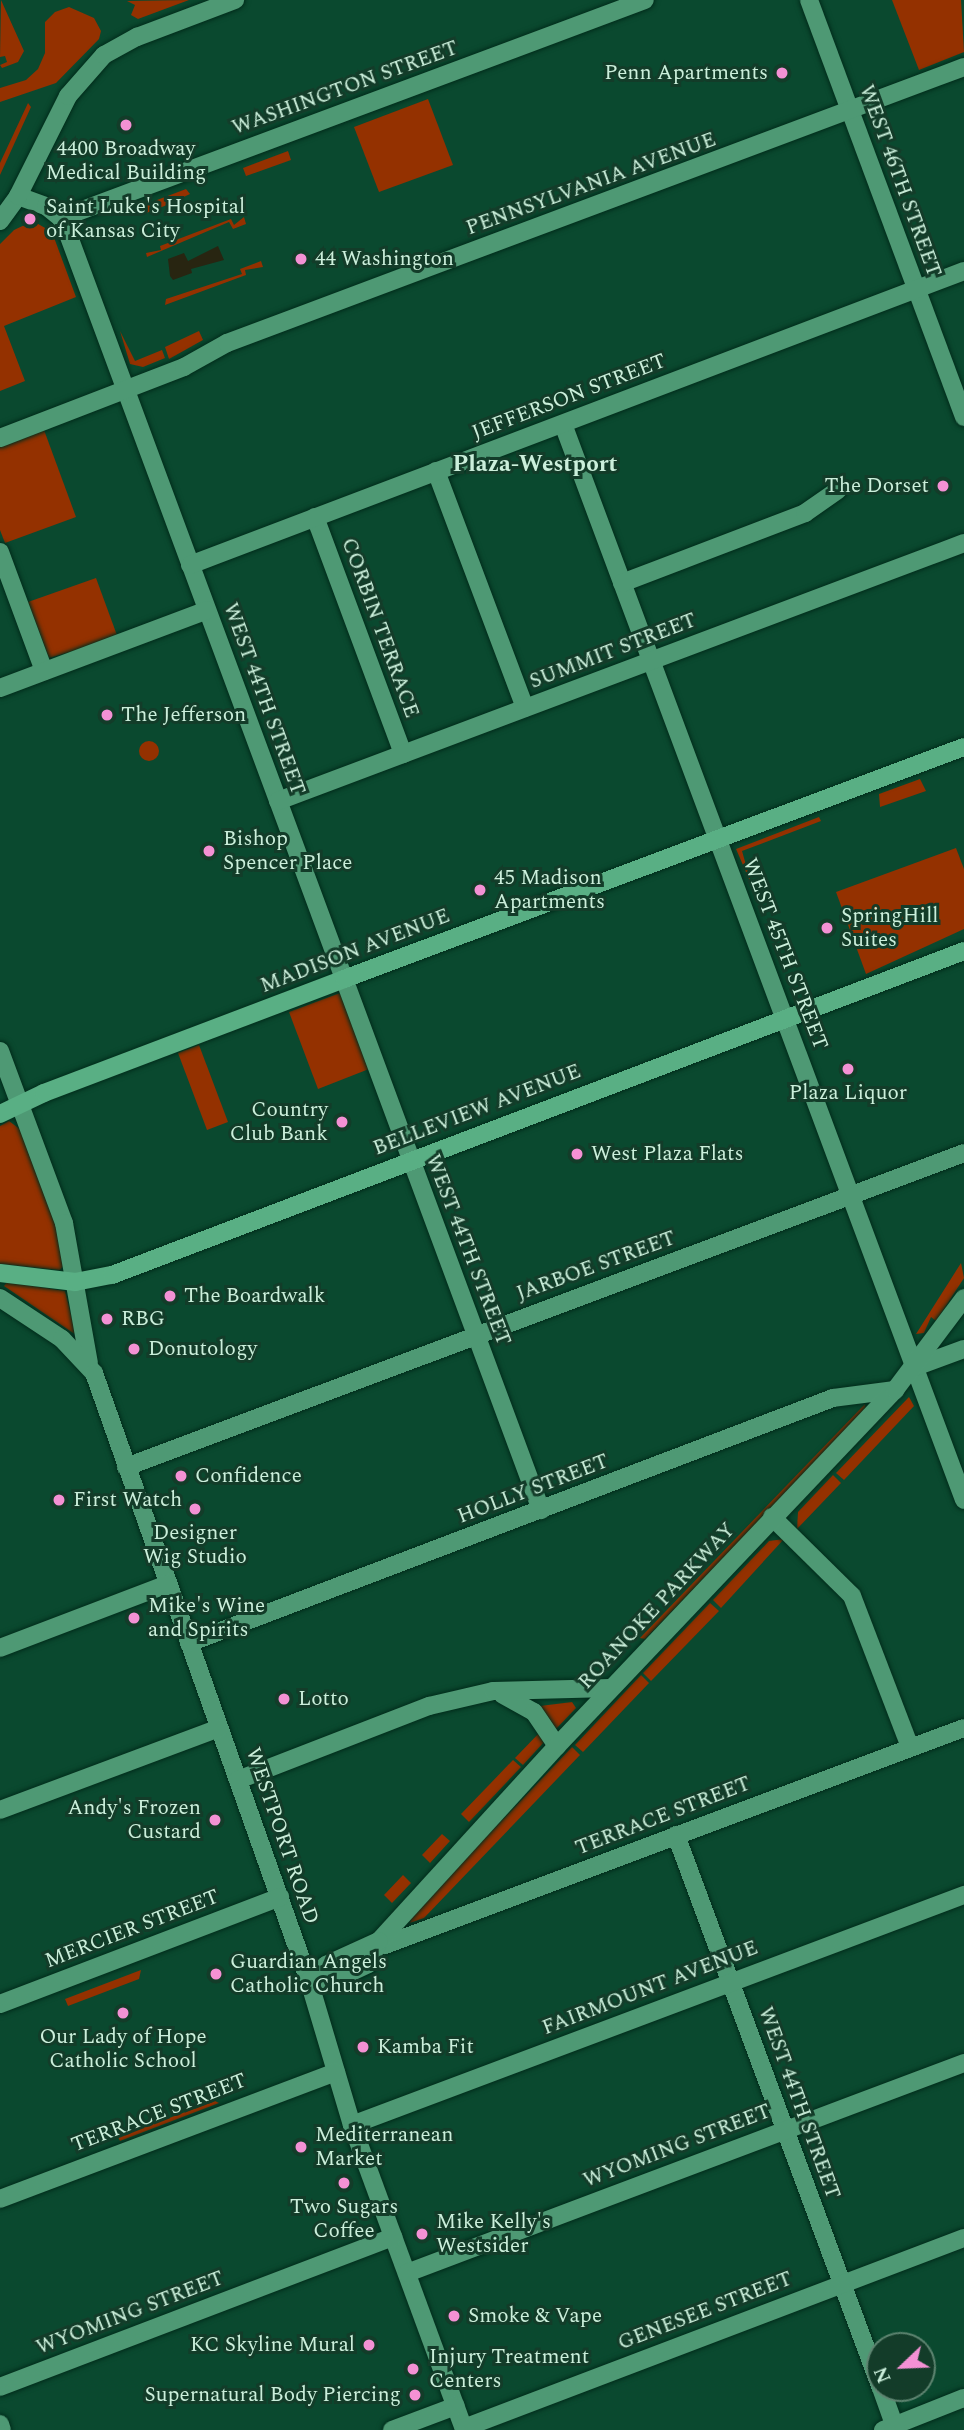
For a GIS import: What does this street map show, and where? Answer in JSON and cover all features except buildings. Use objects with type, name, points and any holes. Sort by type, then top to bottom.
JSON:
[{"type":"main road","name":"MADISON AVENUE","points":[[0,1114],[20,1103],[344,979],[964,747]]},
{"type":"main road","name":"BELLEVIEW AVENUE","points":[[0,1273],[75,1282],[113,1275],[964,951]]},
{"type":"street","points":[[0,221],[18,196],[68,96],[104,55],[129,40],[235,0]]},
{"type":"street","name":"WASHINGTON STREET","points":[[61,218],[645,0]]},
{"type":"street","name":"WEST 46TH STREET","points":[[808,0],[964,417]]},
{"type":"street","name":"PENNSYLVANIA AVENUE","points":[[0,438],[184,368],[227,343],[964,67]]},
{"type":"street","points":[[18,196],[46,206],[61,218]]},
{"type":"street","name":"WEST 44TH STREET","points":[[61,218],[541,1510]]},
{"type":"street","name":"JEFFERSON STREET","points":[[190,565],[964,271]]},
{"type":"street","name":"WEST 45TH STREET","points":[[563,424],[964,1497]]},
{"type":"street","points":[[436,471],[525,708]]},
{"type":"street","points":[[622,583],[805,513],[838,490]]},
{"type":"street","name":"CORBIN TERRACE","points":[[315,517],[403,754]]},
{"type":"street","name":"SUMMIT STREET","points":[[278,802],[964,543]]},
{"type":"street","points":[[0,552],[44,671]]},
{"type":"street","points":[[0,688],[207,610]]},
{"type":"street","points":[[0,1051],[64,1223],[89,1363]]},
{"type":"street","name":"JARBOE STREET","points":[[126,1467],[964,1153]]},
{"type":"street","name":"WESTPORT ROAD","points":[[0,1298],[62,1339],[89,1363],[309,1981],[352,2125],[464,2429]]},
{"type":"street","name":"ROANOKE PARKWAY","points":[[309,1981],[326,1965],[379,1941],[611,1688],[895,1390],[915,1367],[964,1298]]},
{"type":"street","points":[[915,1367],[964,1349]]},
{"type":"street","name":"HOLLY STREET","points":[[189,1643],[833,1398],[895,1390]]},
{"type":"street","points":[[772,1517],[852,1596],[910,1747]]},
{"type":"street","points":[[0,1648],[168,1584]]},
{"type":"street","points":[[238,1780],[429,1706],[493,1691],[611,1688]]},
{"type":"street","points":[[493,1691],[524,1703],[557,1746]]},
{"type":"street","points":[[0,1810],[219,1728]]},
{"type":"street","name":"TERRACE STREET","points":[[379,1941],[385,1945],[964,1728]]},
{"type":"street","name":"WEST 44TH STREET","points":[[676,1835],[866,2349]]},
{"type":"street","name":"FAIRMOUNT AVENUE","points":[[352,2125],[964,1895]]},
{"type":"street","name":"MERCIER STREET","points":[[0,2004],[280,1898]]},
{"type":"street","name":"WYOMING STREET","points":[[407,2273],[964,2063]]},
{"type":"street","name":"TERRACE STREET","points":[[0,2199],[336,2072]]},
{"type":"street","name":"WYOMING STREET","points":[[0,2387],[393,2238]]},
{"type":"street","name":"GENESEE STREET","points":[[464,2429],[964,2238]]},
{"type":"street","points":[[891,2429],[964,2398]]},
{"type":"street","name":"WEST 44TH STREET","points":[[884,2402],[891,2429]]},
{"type":"street","points":[[392,2430],[456,2406]]},
{"type":"street","points":[[0,2424],[2,2430]]},
{"type":"shaded area","points":[[1,0],[24,51],[18,62],[2,68],[0,65],[7,62],[5,56],[0,57]]},
{"type":"shaded area","points":[[189,0],[138,19],[131,15],[135,5],[127,1]]},
{"type":"shaded area","points":[[892,0],[961,0],[964,52],[919,70]]},
{"type":"shaded area","points":[[69,7],[94,18],[101,31],[99,39],[56,83],[0,102],[0,88],[26,80],[38,69],[45,53],[45,22],[55,12]]},
{"type":"shaded area","points":[[428,99],[453,165],[379,192],[354,127]]},
{"type":"shaded area","points":[[28,103],[31,107],[0,175],[0,163]]},
{"type":"shaded area","points":[[288,151],[291,160],[246,176],[243,168]]},
{"type":"shaded area","points":[[186,189],[190,194],[141,215],[128,211]]},
{"type":"shaded area","points":[[244,217],[246,224],[233,229],[229,222],[147,257],[146,253],[161,250],[160,246],[231,219],[234,225]]},
{"type":"shaded area","points":[[33,221],[52,232],[76,297],[4,326],[25,381],[0,391],[0,244],[14,230]]},
{"type":"shaded area","points":[[218,246],[224,260],[191,269],[192,273],[173,280],[170,276],[168,259],[184,253],[188,261]]},
{"type":"shaded area","points":[[261,261],[263,267],[245,270],[246,275],[165,305],[166,299],[242,274],[240,269]]},
{"type":"shaded area","points":[[120,331],[135,361],[162,350],[165,358],[143,367],[130,364]]},
{"type":"shaded area","points":[[199,331],[203,340],[169,359],[165,347]]},
{"type":"shaded area","points":[[44,430],[76,517],[5,543],[0,530],[0,446]]},
{"type":"shaded area","points":[[96,578],[118,638],[49,658],[28,602]]},
{"type":"shaded area","points":[[149,741],[156,744],[159,751],[156,758],[149,761],[142,758],[139,751],[142,744]]},
{"type":"shaded area","points":[[920,779],[926,791],[880,807],[879,794]]},
{"type":"shaded area","points":[[819,817],[821,821],[742,851],[752,886],[736,849]]},
{"type":"shaded area","points":[[956,848],[964,869],[964,929],[866,974],[836,892]]},
{"type":"shaded area","points":[[340,993],[369,1069],[318,1089],[289,1012]]},
{"type":"shaded area","points":[[199,1045],[228,1122],[207,1130],[178,1053]]},
{"type":"shaded area","points":[[9,1121],[21,1130],[57,1225],[64,1265],[60,1270],[0,1264],[0,1126]]},
{"type":"shaded area","points":[[961,1263],[964,1278],[936,1321],[931,1317],[924,1333],[916,1334]]},
{"type":"shaded area","points":[[7,1282],[65,1291],[76,1335],[4,1286]]},
{"type":"shaded area","points":[[909,1397],[914,1406],[844,1480],[836,1473]]},
{"type":"shaded area","points":[[865,1404],[866,1410],[645,1639],[640,1638]]},
{"type":"shaded area","points":[[833,1475],[841,1483],[797,1529],[798,1512]]},
{"type":"shaded area","points":[[784,1539],[721,1608],[713,1600],[769,1541]]},
{"type":"shaded area","points":[[710,1603],[719,1611],[651,1681],[643,1673]]},
{"type":"shaded area","points":[[641,1675],[649,1683],[583,1752],[575,1745]]},
{"type":"shaded area","points":[[572,1702],[576,1708],[556,1729],[540,1706]]},
{"type":"shaded area","points":[[542,1730],[545,1741],[523,1765],[515,1758]]},
{"type":"shaded area","points":[[572,1747],[580,1755],[424,1918],[410,1923],[412,1915]]},
{"type":"shaded area","points":[[513,1760],[521,1767],[469,1822],[461,1814]]},
{"type":"shaded area","points":[[442,1834],[450,1841],[430,1863],[422,1855]]},
{"type":"shaded area","points":[[403,1875],[411,1883],[392,1903],[384,1895]]},
{"type":"shaded area","points":[[141,1970],[139,1979],[68,2006],[65,1999]]},
{"type":"shaded area","points":[[215,2101],[219,2103],[120,2141],[118,2137]]},
{"type":"place","name":"Penn Apartments","points":[[782,73]]},
{"type":"place","name":"4400 Broadway Medical Building","points":[[126,125]]},
{"type":"place","name":"Saint Luke's Hospital of Kansas City","points":[[30,219]]},
{"type":"place","name":"44 Washington","points":[[301,259]]},
{"type":"place","name":"The Dorset","points":[[943,486]]},
{"type":"place","name":"The Jefferson","points":[[107,715]]},
{"type":"place","name":"Bishop Spencer Place","points":[[209,851]]},
{"type":"place","name":"45 Madison Apartments","points":[[480,890]]},
{"type":"place","name":"SpringHill Suites","points":[[827,928]]},
{"type":"place","name":"Plaza Liquor","points":[[848,1069]]},
{"type":"place","name":"Country Club Bank","points":[[342,1122]]},
{"type":"place","name":"West Plaza Flats","points":[[577,1154]]},
{"type":"place","name":"The Boardwalk","points":[[170,1296]]},
{"type":"place","name":"RBG","points":[[107,1319]]},
{"type":"place","name":"Donutology","points":[[134,1349]]},
{"type":"place","name":"Confidence","points":[[181,1476]]},
{"type":"place","name":"First Watch","points":[[59,1500]]},
{"type":"place","name":"Designer Wig Studio","points":[[195,1509]]},
{"type":"place","name":"Mike's Wine and Spirits","points":[[134,1618]]},
{"type":"place","name":"Lotto","points":[[284,1699]]},
{"type":"place","name":"Andy's Frozen Custard","points":[[215,1820]]},
{"type":"place","name":"Guardian Angels Catholic Church","points":[[216,1974]]},
{"type":"place","name":"Our Lady of Hope Catholic School","points":[[123,2013]]},
{"type":"place","name":"Kamba Fit","points":[[363,2047]]},
{"type":"place","name":"Mediterranean Market","points":[[301,2147]]},
{"type":"place","name":"Two Sugars Coffee","points":[[344,2183]]},
{"type":"place","name":"Mike Kelly's Westsider","points":[[422,2234]]},
{"type":"place","name":"Smoke & Vape","points":[[454,2316]]},
{"type":"place","name":"KC Skyline Mural","points":[[369,2345]]},
{"type":"place","name":"Injury Treatment Centers","points":[[413,2369]]},
{"type":"place","name":"Supernatural Body Piercing","points":[[415,2395]]},
{"type":"district","name":"Plaza-Westport","points":[[535,465]]}]
